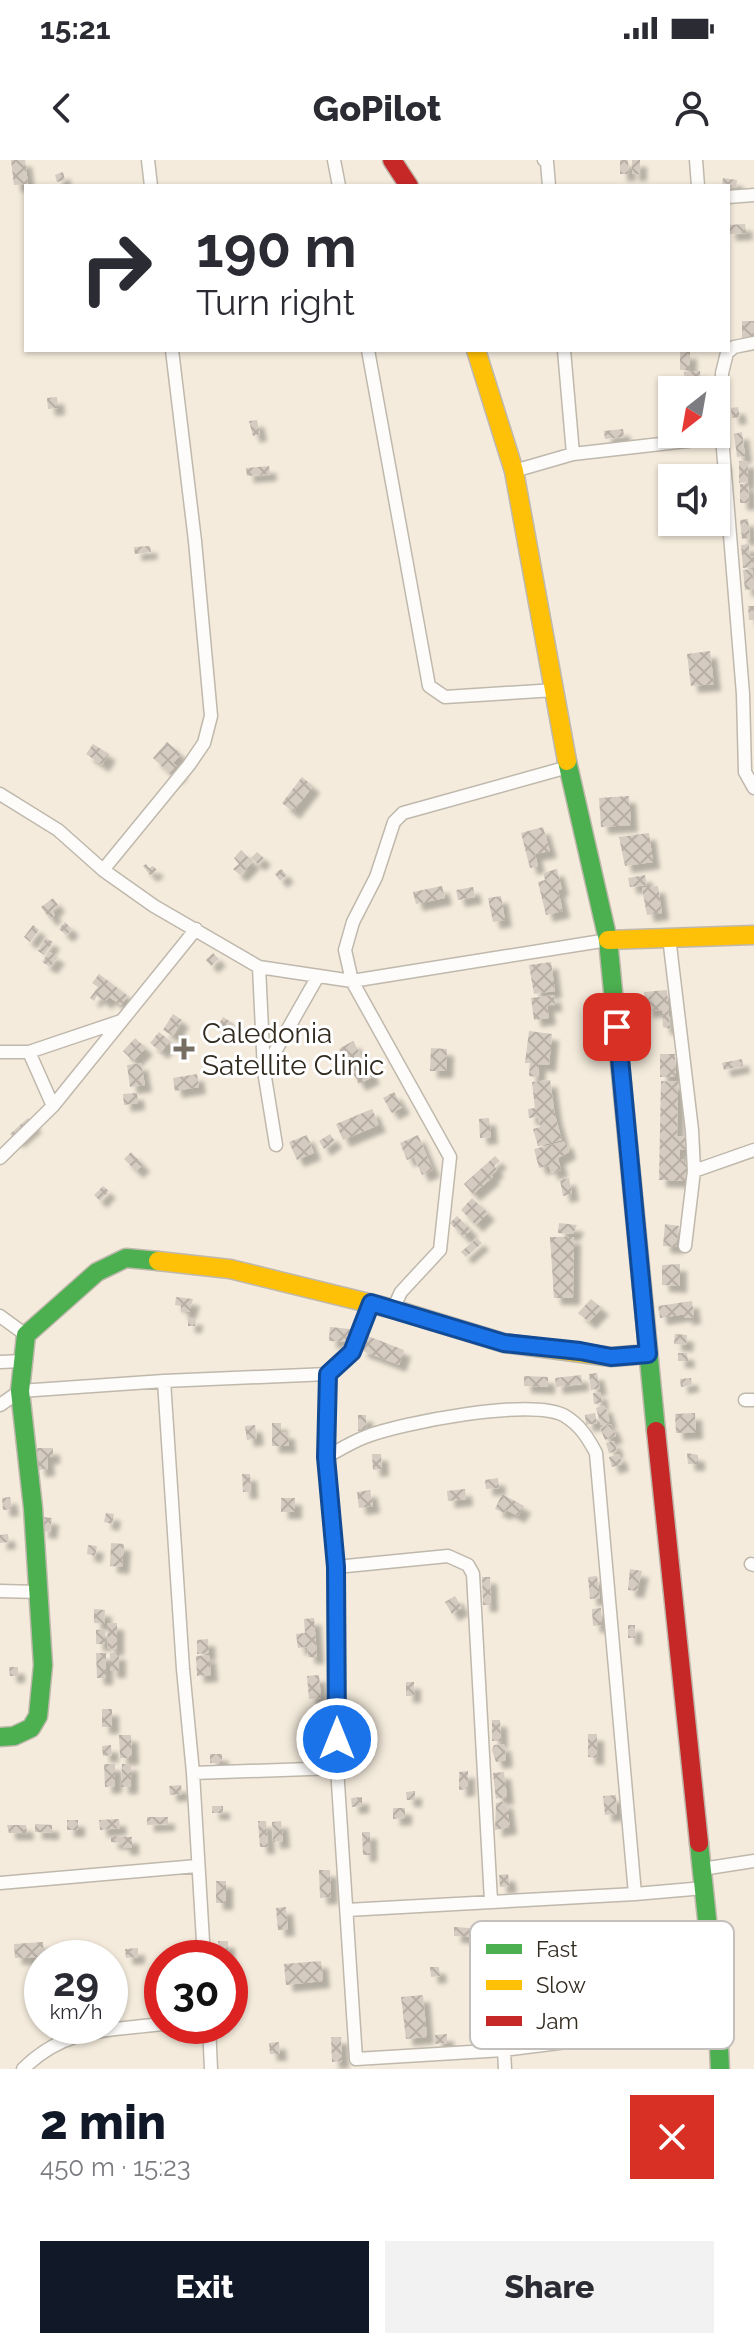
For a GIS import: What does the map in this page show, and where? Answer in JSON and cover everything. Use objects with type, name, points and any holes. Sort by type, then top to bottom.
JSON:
[{"type":"street","points":[[148,160],[151,184]]},
{"type":"street","points":[[334,160],[339,184]]},
{"type":"street","points":[[392,160],[408,184]]},
{"type":"street","points":[[544,160],[547,162],[549,184]]},
{"type":"street","points":[[696,160],[698,184]]},
{"type":"street","points":[[730,197],[754,195]]},
{"type":"street","points":[[723,376],[723,363],[734,347],[754,343]]},
{"type":"street","points":[[103,870],[189,765],[204,743],[211,716],[195,541],[172,352]]},
{"type":"street","points":[[368,352],[429,686],[445,697],[555,690]]},
{"type":"street","points":[[477,352],[514,471],[568,767],[608,940],[707,1921]]},
{"type":"street","points":[[564,352],[573,454]]},
{"type":"street","points":[[514,471],[573,454],[658,444]]},
{"type":"street","points":[[723,448],[743,694],[745,772],[754,788]]},
{"type":"street","points":[[393,1309],[401,1292],[440,1250],[450,1157],[352,981],[345,950],[353,922],[376,877],[394,822],[403,813],[568,767]]},
{"type":"street","points":[[0,794],[58,830],[103,870],[154,906],[259,967],[352,981],[608,940],[754,935]]},
{"type":"street","points":[[0,1158],[53,1106],[196,929]]},
{"type":"street","points":[[669,937],[692,1130],[694,1171],[685,1246]]},
{"type":"street","points":[[259,967],[264,1071],[276,1145]]},
{"type":"street","points":[[264,1071],[318,976]]},
{"type":"street","points":[[0,1052],[29,1052],[121,1021]]},
{"type":"street","points":[[29,1052],[53,1106]]},
{"type":"street","points":[[694,1171],[754,1150]]},
{"type":"street","points":[[0,1737],[14,1736],[31,1728],[38,1716],[43,1665],[20,1391],[26,1335],[97,1272],[126,1258],[230,1269],[371,1303],[504,1343],[611,1357],[648,1354]]},
{"type":"street","points":[[0,1405],[20,1391],[328,1374],[352,1352],[371,1303]]},
{"type":"street","points":[[0,1316],[26,1335]]},
{"type":"street","points":[[0,1362],[23,1361]]},
{"type":"street","points":[[328,1374],[326,1457],[336,1567],[337,1768],[357,2064],[512,2049]]},
{"type":"street","points":[[164,1381],[203,1940]]},
{"type":"street","points":[[326,1457],[365,1437],[392,1430],[516,1409],[542,1409],[563,1414],[584,1432],[596,1453],[635,1894]]},
{"type":"street","points":[[336,1567],[448,1556],[468,1565],[474,1583],[491,1901]]},
{"type":"street","points":[[0,1591],[39,1592]]},
{"type":"street","points":[[193,1773],[337,1768]]},
{"type":"street","points":[[347,1910],[635,1894],[703,1878],[754,1861]]},
{"type":"street","points":[[0,1883],[197,1866]]},
{"type":"street","points":[[23,2069],[38,2054],[72,2035],[144,2026]]},
{"type":"street","points":[[210,2044],[211,2069]]},
{"type":"street","points":[[719,2049],[720,2069]]},
{"type":"street","points":[[504,2050],[505,2069]]},
{"type":"building","points":[[11,160],[25,160],[28,184],[14,185]]},
{"type":"building","points":[[620,160],[628,160],[629,174],[620,174]]},
{"type":"building","points":[[632,160],[640,160],[640,174],[632,174]]},
{"type":"building","points":[[63,172],[65,180],[57,182],[55,175]]},
{"type":"building","points":[[723,178],[737,180],[736,188],[722,184]]},
{"type":"building","points":[[745,224],[746,233],[730,234],[730,225]]},
{"type":"building","points":[[742,321],[754,321],[754,339],[742,339]]},
{"type":"building","points":[[680,352],[690,352],[690,370],[680,370]]},
{"type":"building","points":[[700,371],[701,376],[684,376],[684,372]]},
{"type":"building","points":[[57,397],[58,408],[48,409],[47,398]]},
{"type":"building","points":[[738,407],[740,417],[732,418],[731,408]]},
{"type":"building","points":[[257,420],[260,434],[253,436],[249,421]]},
{"type":"building","points":[[623,429],[624,437],[605,439],[604,431]]},
{"type":"building","points":[[742,432],[745,456],[737,457],[734,434]]},
{"type":"building","points":[[739,461],[748,461],[748,482],[739,483]]},
{"type":"building","points":[[269,466],[270,474],[247,476],[246,468]]},
{"type":"building","points":[[740,484],[748,484],[749,503],[740,503]]},
{"type":"building","points":[[748,519],[750,538],[742,539],[740,520]]},
{"type":"building","points":[[749,544],[754,567],[743,568],[741,545]]},
{"type":"building","points":[[150,546],[151,552],[135,554],[134,547]]},
{"type":"building","points":[[752,569],[754,589],[745,590],[743,570]]},
{"type":"building","points":[[748,606],[754,606],[754,620],[749,620]]},
{"type":"building","points":[[710,651],[714,684],[691,686],[687,654]]},
{"type":"building","points":[[167,742],[181,754],[173,763],[181,770],[174,778],[153,758]]},
{"type":"building","points":[[93,744],[109,754],[102,765],[86,754]]},
{"type":"building","points":[[302,777],[313,786],[293,812],[282,803]]},
{"type":"building","points":[[629,796],[631,825],[601,827],[599,798]]},
{"type":"building","points":[[543,827],[550,851],[535,854],[538,866],[530,868],[521,833]]},
{"type":"building","points":[[649,833],[653,862],[625,866],[619,837]]},
{"type":"building","points":[[241,850],[253,862],[240,875],[233,869],[239,864],[234,858]]},
{"type":"building","points":[[257,852],[264,858],[258,864],[251,858]]},
{"type":"building","points":[[146,864],[157,870],[150,875],[143,866]]},
{"type":"building","points":[[281,869],[287,875],[280,881],[275,874]]},
{"type":"building","points":[[557,869],[563,911],[546,915],[538,882],[545,880],[543,873]]},
{"type":"building","points":[[645,875],[647,885],[630,887],[628,878]]},
{"type":"building","points":[[442,886],[445,898],[416,904],[413,892]]},
{"type":"building","points":[[658,886],[662,913],[647,915],[642,888]]},
{"type":"building","points":[[473,887],[475,897],[458,900],[456,890]]},
{"type":"building","points":[[501,896],[505,920],[493,922],[488,898]]},
{"type":"building","points":[[53,898],[58,905],[50,919],[41,907]]},
{"type":"building","points":[[65,922],[72,929],[66,935],[59,929]]},
{"type":"building","points":[[33,925],[39,930],[30,942],[24,937]]},
{"type":"building","points":[[46,938],[53,942],[44,955],[38,951]]},
{"type":"building","points":[[50,952],[58,957],[50,967],[42,962]]},
{"type":"building","points":[[213,953],[219,959],[211,966],[206,960]]},
{"type":"building","points":[[551,962],[555,991],[534,994],[529,965]]},
{"type":"building","points":[[99,974],[128,996],[121,1005],[109,997],[105,1002],[97,996],[94,1001],[90,998],[98,987],[92,983]]},
{"type":"building","points":[[667,990],[670,1029],[663,1027],[662,1010],[646,1011],[644,992]]},
{"type":"building","points":[[554,995],[555,1005],[547,1005],[549,1018],[534,1020],[531,998]]},
{"type":"building","points":[[173,1014],[182,1020],[173,1036],[163,1030]]},
{"type":"building","points":[[223,1017],[234,1024],[227,1036],[216,1029]]},
{"type":"building","points":[[529,1031],[552,1034],[549,1065],[539,1064],[538,1077],[529,1076],[530,1063],[525,1063]]},
{"type":"building","points":[[159,1032],[170,1041],[161,1052],[150,1043]]},
{"type":"building","points":[[135,1038],[146,1048],[133,1061],[123,1051]]},
{"type":"building","points":[[353,1041],[373,1077],[359,1084],[339,1049]]},
{"type":"building","points":[[431,1048],[447,1049],[446,1071],[430,1071]]},
{"type":"building","points":[[660,1054],[675,1054],[676,1077],[660,1077]]},
{"type":"building","points":[[742,1059],[743,1066],[724,1070],[722,1063]]},
{"type":"building","points":[[141,1063],[145,1085],[130,1087],[127,1065]]},
{"type":"building","points":[[197,1074],[199,1087],[175,1091],[173,1078]]},
{"type":"building","points":[[550,1080],[562,1140],[538,1146],[533,1129],[540,1127],[538,1117],[529,1118],[528,1109],[535,1108],[532,1082]]},
{"type":"building","points":[[661,1081],[678,1082],[677,1136],[691,1138],[690,1150],[680,1149],[679,1159],[687,1163],[686,1181],[659,1180]]},
{"type":"building","points":[[394,1092],[403,1107],[392,1113],[383,1098]]},
{"type":"building","points":[[137,1093],[138,1103],[124,1105],[123,1094]]},
{"type":"building","points":[[372,1109],[379,1125],[343,1140],[336,1124]]},
{"type":"building","points":[[28,1118],[35,1125],[17,1141],[10,1134]]},
{"type":"building","points":[[489,1118],[491,1137],[480,1138],[479,1119]]},
{"type":"building","points":[[330,1134],[335,1141],[324,1149],[319,1141]]},
{"type":"building","points":[[307,1135],[314,1153],[297,1160],[289,1142]]},
{"type":"building","points":[[418,1135],[433,1170],[422,1175],[414,1157],[407,1160],[400,1143]]},
{"type":"building","points":[[566,1141],[569,1152],[558,1158],[561,1170],[551,1173],[549,1166],[539,1168],[534,1149]]},
{"type":"building","points":[[131,1152],[143,1165],[136,1171],[124,1159]]},
{"type":"building","points":[[495,1156],[500,1161],[494,1166],[497,1170],[491,1175],[493,1177],[473,1194],[464,1184]]},
{"type":"building","points":[[569,1178],[572,1194],[563,1196],[560,1180]]},
{"type":"building","points":[[103,1186],[109,1191],[100,1201],[94,1195]]},
{"type":"building","points":[[472,1198],[488,1213],[476,1225],[461,1210]]},
{"type":"building","points":[[457,1216],[471,1230],[464,1237],[450,1223]]},
{"type":"building","points":[[559,1223],[577,1225],[573,1234],[558,1233]]},
{"type":"building","points":[[665,1224],[679,1226],[676,1247],[663,1246]]},
{"type":"building","points":[[550,1237],[574,1237],[573,1298],[554,1298]]},
{"type":"building","points":[[477,1238],[482,1243],[466,1257],[461,1252]]},
{"type":"building","points":[[680,1264],[680,1286],[662,1285],[662,1265]]},
{"type":"building","points":[[176,1297],[193,1299],[189,1312],[181,1312],[181,1306],[175,1305]]},
{"type":"building","points":[[591,1299],[602,1308],[589,1322],[578,1313]]},
{"type":"building","points":[[692,1301],[694,1317],[684,1318],[686,1314],[660,1318],[658,1306]]},
{"type":"building","points":[[188,1318],[196,1318],[195,1326],[188,1326]]},
{"type":"building","points":[[330,1327],[350,1329],[348,1342],[329,1341]]},
{"type":"building","points":[[675,1334],[687,1335],[686,1345],[674,1344]]},
{"type":"building","points":[[365,1335],[404,1350],[399,1365],[360,1350]]},
{"type":"building","points":[[678,1353],[687,1353],[688,1361],[678,1361]]},
{"type":"building","points":[[597,1373],[600,1388],[591,1390],[589,1374]]},
{"type":"building","points":[[581,1375],[582,1384],[556,1387],[555,1378]]},
{"type":"building","points":[[524,1376],[548,1377],[548,1387],[524,1386]]},
{"type":"building","points":[[691,1378],[692,1385],[681,1387],[680,1379]]},
{"type":"building","points":[[600,1392],[602,1403],[594,1404],[593,1393]]},
{"type":"building","points":[[605,1405],[610,1422],[601,1425],[596,1408]]},
{"type":"building","points":[[595,1413],[597,1423],[586,1425],[585,1415]]},
{"type":"building","points":[[695,1413],[696,1432],[676,1433],[675,1414]]},
{"type":"building","points":[[358,1415],[366,1415],[366,1431],[358,1431]]},
{"type":"building","points":[[272,1423],[281,1423],[281,1432],[288,1432],[289,1446],[272,1446]]},
{"type":"building","points":[[611,1424],[616,1436],[605,1440],[600,1428]]},
{"type":"building","points":[[255,1425],[257,1438],[247,1440],[245,1426]]},
{"type":"building","points":[[614,1441],[617,1451],[609,1453],[606,1443]]},
{"type":"building","points":[[37,1448],[53,1448],[53,1457],[47,1457],[48,1469],[38,1470]]},
{"type":"building","points":[[687,1453],[698,1455],[698,1464],[688,1464]]},
{"type":"building","points":[[372,1454],[381,1454],[382,1469],[373,1470]]},
{"type":"building","points":[[619,1454],[622,1464],[612,1467],[609,1457]]},
{"type":"building","points":[[242,1474],[250,1474],[251,1492],[243,1492]]},
{"type":"building","points":[[498,1478],[499,1488],[486,1489],[485,1480]]},
{"type":"building","points":[[465,1489],[466,1499],[448,1501],[447,1491]]},
{"type":"building","points":[[370,1490],[373,1506],[359,1508],[357,1492]]},
{"type":"building","points":[[502,1494],[524,1506],[518,1516],[495,1509]]},
{"type":"building","points":[[10,1497],[12,1509],[3,1510],[2,1498]]},
{"type":"building","points":[[281,1498],[295,1498],[295,1512],[281,1512]]},
{"type":"building","points":[[106,1513],[114,1514],[112,1524],[104,1522]]},
{"type":"building","points":[[43,1517],[52,1518],[50,1532],[41,1531]]},
{"type":"building","points":[[8,1534],[9,1542],[0,1543],[0,1535]]},
{"type":"building","points":[[111,1543],[124,1544],[122,1567],[110,1566]]},
{"type":"building","points":[[88,1545],[97,1546],[95,1556],[87,1554]]},
{"type":"building","points":[[630,1569],[642,1571],[637,1591],[628,1590]]},
{"type":"building","points":[[597,1576],[600,1598],[590,1599],[588,1577]]},
{"type":"building","points":[[482,1577],[490,1577],[491,1605],[483,1605]]},
{"type":"building","points":[[455,1596],[462,1608],[452,1614],[445,1602]]},
{"type":"building","points":[[601,1608],[602,1625],[593,1626],[592,1609]]},
{"type":"building","points":[[94,1609],[105,1610],[104,1624],[94,1623]]},
{"type":"building","points":[[314,1618],[317,1657],[308,1657],[307,1647],[298,1648],[296,1634],[305,1633],[304,1619]]},
{"type":"building","points":[[107,1623],[117,1623],[117,1648],[108,1649]]},
{"type":"building","points":[[628,1625],[635,1625],[635,1638],[628,1638]]},
{"type":"building","points":[[105,1629],[105,1644],[96,1644],[96,1630]]},
{"type":"building","points":[[208,1639],[209,1653],[197,1654],[197,1640]]},
{"type":"building","points":[[96,1653],[106,1653],[106,1678],[97,1678]]},
{"type":"building","points":[[110,1653],[119,1653],[119,1671],[110,1671]]},
{"type":"building","points":[[209,1655],[211,1675],[197,1676],[196,1656]]},
{"type":"building","points":[[9,1667],[18,1667],[18,1676],[10,1676]]},
{"type":"building","points":[[319,1675],[321,1698],[309,1699],[307,1676]]},
{"type":"building","points":[[406,1682],[414,1682],[414,1696],[406,1696]]},
{"type":"building","points":[[312,1707],[322,1707],[322,1730],[313,1730]]},
{"type":"building","points":[[102,1709],[112,1709],[112,1727],[102,1727]]},
{"type":"building","points":[[492,1720],[500,1720],[501,1741],[492,1741]]},
{"type":"building","points":[[350,1725],[359,1725],[360,1738],[351,1739]]},
{"type":"building","points":[[588,1734],[597,1734],[597,1758],[588,1757]]},
{"type":"building","points":[[119,1735],[131,1735],[132,1758],[120,1758]]},
{"type":"building","points":[[504,1744],[506,1760],[496,1762],[492,1750],[494,1745]]},
{"type":"building","points":[[111,1745],[112,1755],[103,1756],[102,1746]]},
{"type":"building","points":[[210,1754],[222,1754],[222,1763],[210,1763]]},
{"type":"building","points":[[104,1764],[115,1764],[115,1786],[105,1787]]},
{"type":"building","points":[[122,1764],[131,1764],[131,1787],[121,1787]]},
{"type":"building","points":[[468,1771],[468,1789],[459,1790],[459,1772]]},
{"type":"building","points":[[504,1772],[507,1797],[496,1799],[493,1773]]},
{"type":"building","points":[[181,1785],[182,1794],[170,1795],[169,1786]]},
{"type":"building","points":[[415,1791],[415,1800],[407,1800],[406,1792]]},
{"type":"building","points":[[616,1795],[617,1814],[605,1815],[603,1796]]},
{"type":"building","points":[[362,1797],[362,1806],[352,1807],[351,1798]]},
{"type":"building","points":[[506,1801],[510,1827],[495,1830],[496,1803]]},
{"type":"building","points":[[212,1806],[223,1806],[223,1813],[212,1813]]},
{"type":"building","points":[[393,1808],[405,1808],[405,1818],[393,1819]]},
{"type":"building","points":[[147,1817],[168,1817],[168,1824],[147,1825]]},
{"type":"building","points":[[119,1819],[120,1828],[100,1830],[99,1820]]},
{"type":"building","points":[[67,1820],[78,1820],[78,1830],[67,1830]]},
{"type":"building","points":[[258,1821],[266,1821],[268,1847],[260,1847]]},
{"type":"building","points":[[281,1821],[283,1841],[273,1842],[272,1822]]},
{"type":"building","points":[[35,1824],[52,1825],[52,1833],[35,1832]]},
{"type":"building","points":[[7,1825],[26,1825],[27,1833],[9,1833]]},
{"type":"building","points":[[362,1832],[370,1832],[370,1855],[363,1855]]},
{"type":"building","points":[[111,1836],[132,1837],[132,1848],[123,1848],[123,1843],[111,1842]]},
{"type":"building","points":[[319,1870],[330,1870],[331,1897],[320,1898]]},
{"type":"building","points":[[508,1874],[510,1886],[500,1887],[499,1875]]},
{"type":"building","points":[[216,1881],[226,1881],[226,1903],[216,1903]]},
{"type":"building","points":[[286,1907],[288,1929],[278,1930],[276,1908]]},
{"type":"building","points":[[454,1927],[470,1928],[469,1937],[454,1936]]},
{"type":"building","points":[[24,1943],[24,1958],[15,1958],[14,1944]]},
{"type":"building","points":[[138,1948],[138,1957],[128,1958],[128,1949]]},
{"type":"building","points":[[321,1961],[323,1981],[286,1985],[284,1964]]},
{"type":"building","points":[[430,1967],[439,1967],[440,1976],[431,1977]]},
{"type":"building","points":[[423,1995],[427,2037],[406,2039],[401,1997]]},
{"type":"building","points":[[447,2034],[447,2043],[435,2044],[435,2035]]},
{"type":"building","points":[[331,2037],[341,2037],[342,2061],[332,2062]]},
{"type":"building","points":[[279,2042],[280,2054],[270,2054],[269,2043]]},
{"type":"traffic: fast","points":[[567,761],[608,940],[656,1431]]},
{"type":"traffic: fast","points":[[0,1737],[14,1736],[31,1728],[38,1716],[43,1665],[33,1508],[20,1391],[26,1335],[97,1272],[126,1258],[158,1261]]},
{"type":"traffic: fast","points":[[699,1843],[707,1921]]},
{"type":"traffic: fast","points":[[719,2049],[720,2069]]},
{"type":"traffic: slow","points":[[477,352],[514,471],[567,761]]},
{"type":"traffic: slow","points":[[608,940],[754,935]]},
{"type":"traffic: slow","points":[[158,1261],[230,1269],[393,1309],[504,1343],[611,1357],[648,1354]]},
{"type":"traffic: jam","points":[[392,160],[408,184]]},
{"type":"traffic: jam","points":[[656,1431],[699,1843]]},
{"type":"place","name":"Caledonia Satellite Clinic","points":[[184,1049]]},
{"type":"route","points":[[337,1739],[336,1567],[326,1457],[328,1374],[352,1352],[371,1303],[504,1343],[611,1357],[648,1354],[617,1027]]}]
